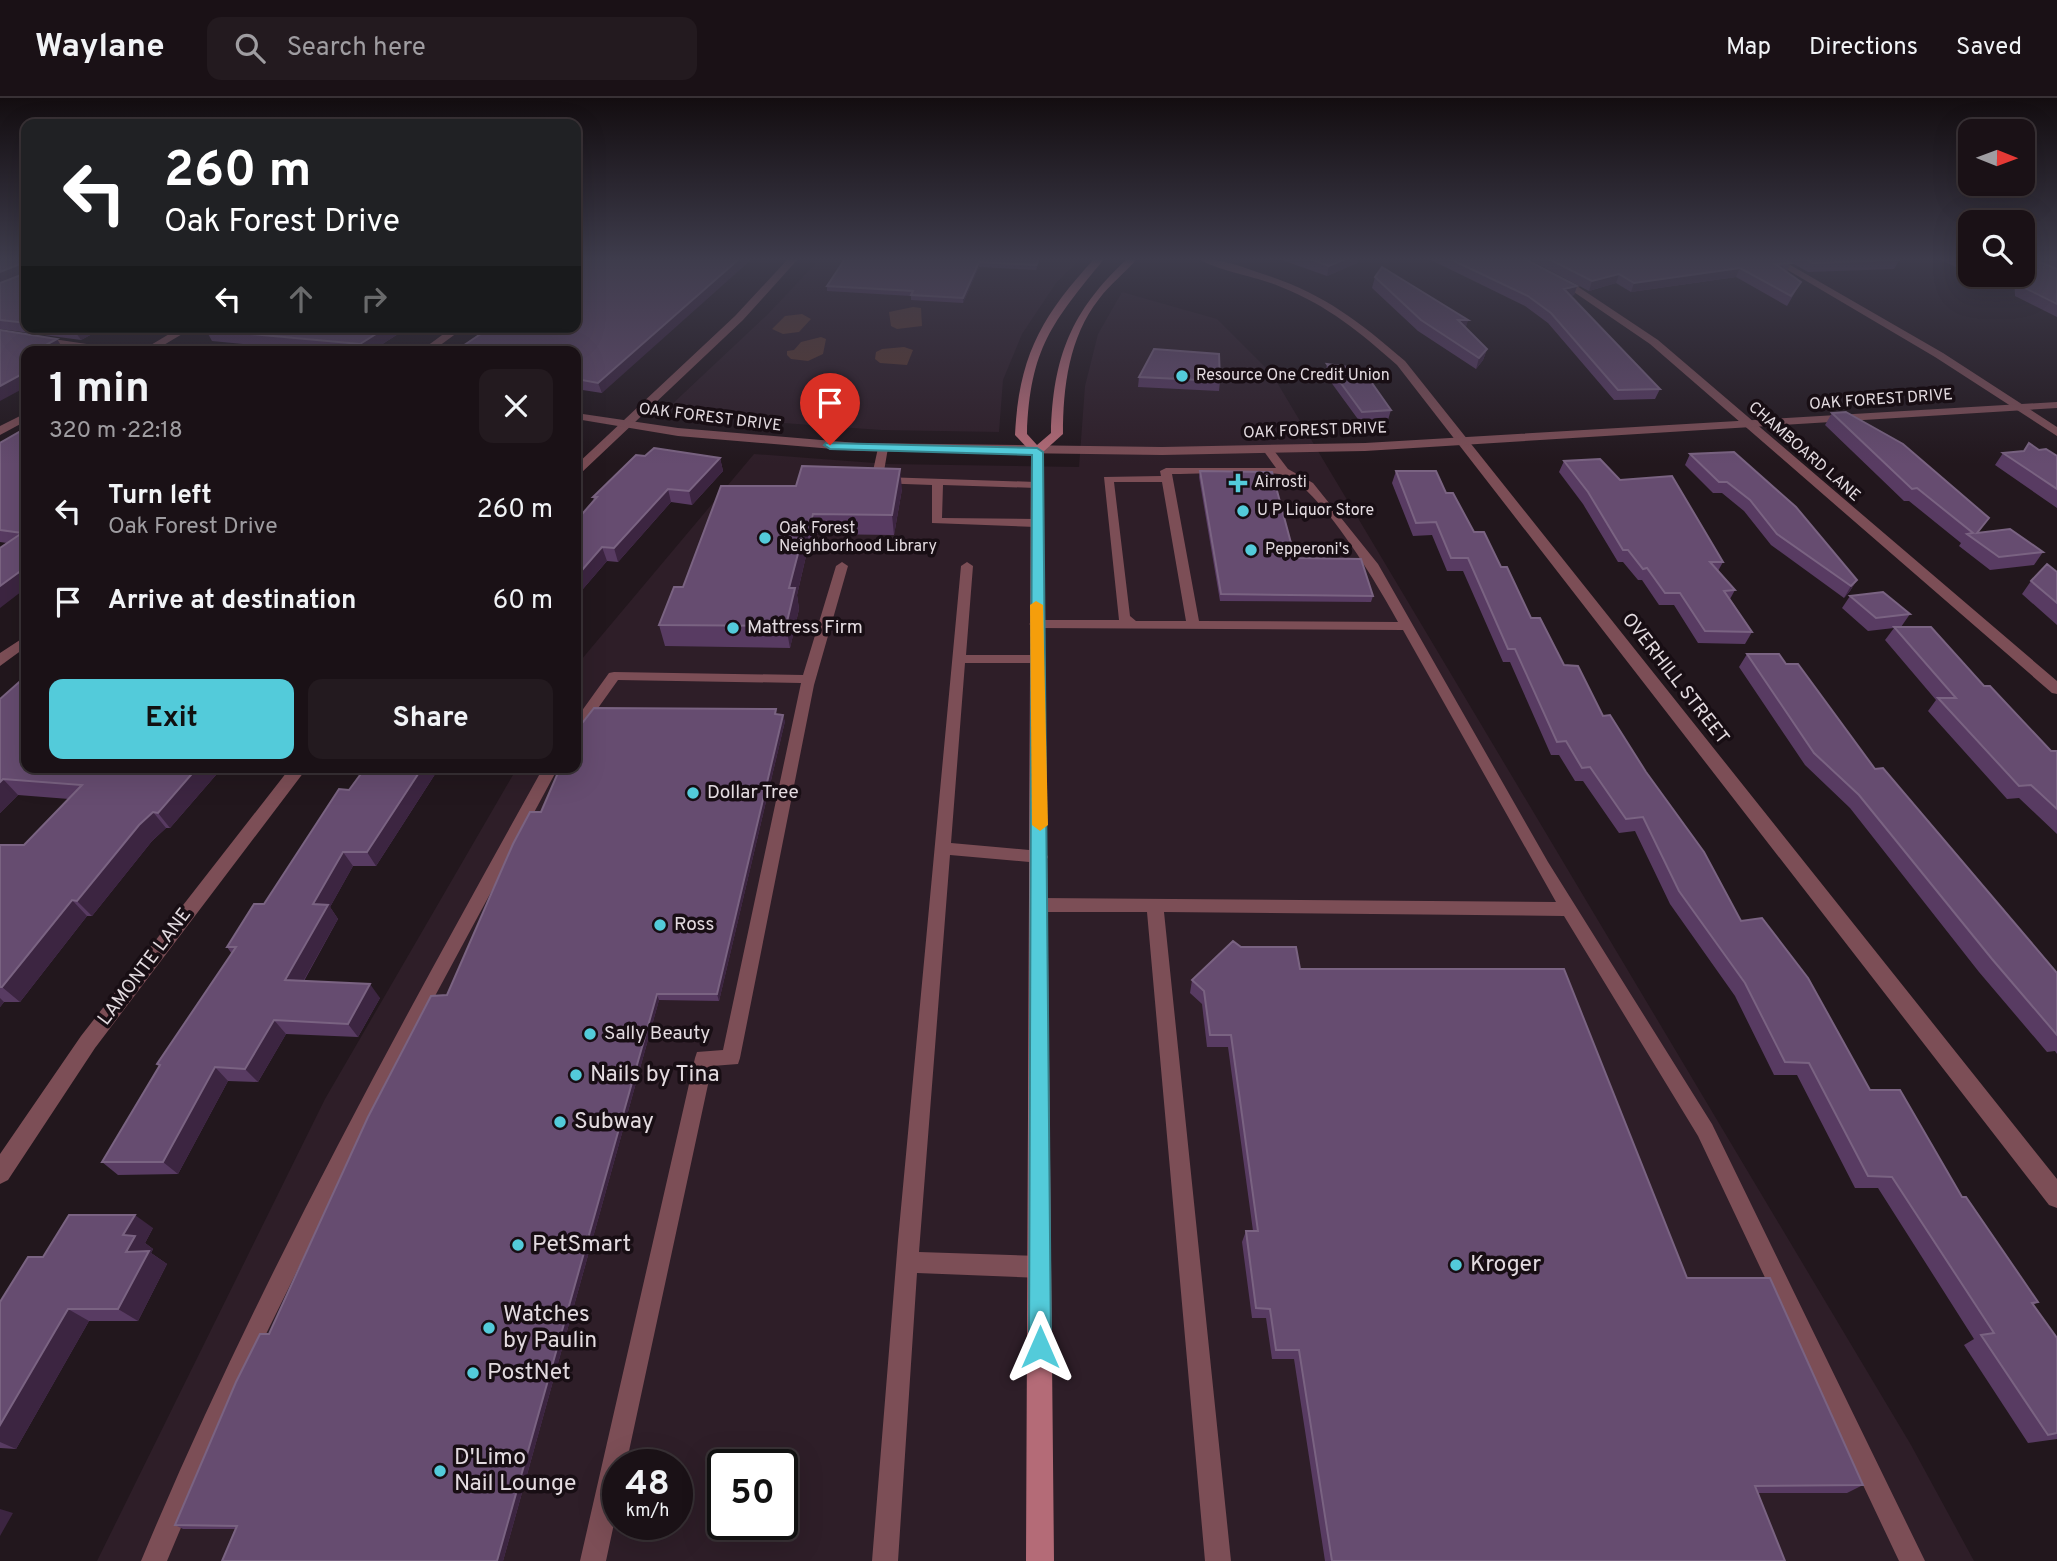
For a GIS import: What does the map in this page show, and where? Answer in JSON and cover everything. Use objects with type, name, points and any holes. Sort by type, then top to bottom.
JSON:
[{"type":"main road","points":[[1040,1561],[1037,452],[1021,435],[1027,375],[1047,327]]},
{"type":"main road","points":[[1037,452],[1057,434],[1061,377],[1077,327]]},
{"type":"street","points":[[581,466],[729,327]]},
{"type":"street","name":"OVERHILL STREET","points":[[1361,327],[1401,363],[2057,1197]]},
{"type":"street","name":"CHAMBOARD LANE","points":[[1634,327],[2057,689]]},
{"type":"street","points":[[1893,327],[2057,432]]},
{"type":"street","points":[[155,346],[178,333]]},
{"type":"street","points":[[433,346],[451,333]]},
{"type":"street","points":[[0,334],[80,346]]},
{"type":"street","name":"OAK FOREST DRIVE","points":[[581,417],[775,442],[1037,452],[1268,450],[2057,405]]},
{"type":"street","points":[[0,431],[21,419]]},
{"type":"street","points":[[0,661],[21,644]]},
{"type":"street","name":"LAMONTE LANE","points":[[0,1173],[88,1042],[295,773]]},
{"type":"lane","points":[[883,448],[877,480],[1036,485]]},
{"type":"lane","points":[[1268,450],[1284,471],[1309,485],[1372,564],[1569,909],[1705,1130],[1912,1561]]},
{"type":"lane","points":[[1162,451],[1193,623]]},
{"type":"lane","points":[[1130,624],[1124,618],[1108,479],[1284,471]]},
{"type":"lane","points":[[938,482],[936,521],[1036,523]]},
{"type":"lane","points":[[593,1561],[704,1058],[731,1058],[809,679],[842,566]]},
{"type":"lane","points":[[885,1561],[967,566]]},
{"type":"lane","points":[[1036,624],[1405,626]]},
{"type":"lane","points":[[959,659],[1037,659]]},
{"type":"lane","points":[[581,722],[614,676],[809,679]]},
{"type":"lane","points":[[154,1561],[233,1377],[394,1053],[548,773]]},
{"type":"lane","points":[[943,848],[1040,856]]},
{"type":"lane","points":[[1040,905],[1569,909]]},
{"type":"lane","points":[[1155,905],[1218,1561]]},
{"type":"lane","points":[[908,1262],[1040,1267]]},
{"type":"shaded area","points":[[754,327],[1026,327],[1003,380],[999,432],[881,430],[756,421],[667,409]]},
{"type":"shaded area","points":[[803,327],[799,332],[783,334],[772,329]]},
{"type":"shaded area","points":[[1102,327],[1225,327],[1272,374],[1911,1445],[1974,1561],[97,1561],[325,1099],[514,773],[581,773],[581,660],[754,454],[888,464],[1079,467],[1085,386]]},
{"type":"shaded area","points":[[821,337],[826,339],[823,354],[808,361],[791,359],[787,355],[787,351],[794,350],[801,342]]},
{"type":"shaded area","points":[[904,347],[913,350],[907,365],[880,363],[875,359],[876,352],[882,349]]},
{"type":"building","points":[[581,327],[661,327],[598,383],[581,380],[581,346],[463,346],[482,333],[581,333]]},
{"type":"building","points":[[1432,327],[1465,327],[1487,349],[1479,358]]},
{"type":"building","points":[[1563,327],[1601,327],[1660,389],[1618,390]]},
{"type":"building","points":[[0,330],[57,339],[44,346],[21,346],[21,375],[0,386]]},
{"type":"building","points":[[239,333],[377,333],[360,344]]},
{"type":"building","points":[[1154,349],[1219,354],[1220,381],[1139,377]]},
{"type":"building","points":[[1327,364],[1362,369],[1391,410],[1362,412]]},
{"type":"building","points":[[1846,412],[1903,444],[1989,518],[1977,533],[2010,529],[2043,552],[1999,557],[1967,534],[1973,533],[1917,488],[1912,489],[1832,413]]},
{"type":"building","points":[[21,431],[21,533],[0,530],[0,443]]},
{"type":"building","points":[[2029,443],[2039,450],[2046,449],[2057,456],[2057,489],[2003,453],[2024,451]]},
{"type":"building","points":[[654,448],[720,458],[689,491],[668,489],[614,548],[602,547],[581,571],[581,515],[597,497],[593,497],[636,455],[645,456]]},
{"type":"building","points":[[1734,452],[1796,507],[1857,580],[1851,586],[1777,534],[1750,500],[1727,482],[1719,482],[1690,454]]},
{"type":"building","points":[[1600,459],[1620,480],[1672,476],[1723,562],[1710,562],[1735,590],[1724,591],[1752,632],[1705,631],[1680,593],[1665,593],[1647,568],[1643,569],[1628,550],[1623,550],[1588,492],[1564,461]]},
{"type":"building","points":[[802,466],[900,469],[892,515],[813,514],[811,523],[806,523],[789,588],[795,588],[786,626],[659,625],[674,587],[683,587],[721,486],[796,486]]},
{"type":"building","points":[[1200,471],[1272,472],[1295,558],[1361,559],[1373,596],[1221,594]]},
{"type":"building","points":[[1396,471],[1436,471],[1446,493],[1453,493],[1474,532],[1484,532],[1501,567],[1507,567],[1531,618],[1540,618],[1564,665],[1578,666],[1603,716],[1610,715],[1646,772],[1704,852],[1741,921],[1762,918],[1808,978],[1870,1090],[1900,1090],[1962,1197],[1966,1197],[2038,1302],[2032,1303],[2057,1338],[2057,1433],[2048,1435],[1981,1335],[1994,1333],[1892,1177],[1868,1176],[1809,1063],[1785,1062],[1745,983],[1679,891],[1643,817],[1626,819],[1590,767],[1582,768],[1566,741],[1557,742],[1515,649],[1508,649],[1468,558],[1451,558],[1436,522],[1416,523]]},
{"type":"building","points":[[21,534],[21,571],[0,586],[0,548]]},
{"type":"building","points":[[2047,564],[2057,572],[2057,603],[2031,581]]},
{"type":"building","points":[[1883,592],[1910,614],[1876,618],[1850,596]]},
{"type":"building","points":[[1894,627],[1931,627],[1984,686],[1990,686],[2051,751],[2057,751],[2057,809],[2031,785],[2019,786],[1938,698],[1956,698]]},
{"type":"building","points":[[1747,654],[1779,654],[1786,664],[1798,664],[1875,769],[1883,768],[2057,973],[2057,1035],[1859,795],[1814,753]]},
{"type":"building","points":[[21,680],[21,773],[193,773],[158,813],[153,812],[139,825],[77,901],[72,900],[2,987],[0,845],[24,845],[82,785],[3,779],[0,782],[0,699]]},
{"type":"building","points":[[594,708],[776,709],[775,714],[783,715],[717,994],[657,994],[497,1561],[222,1561],[237,1526],[175,1525],[236,1382],[260,1334],[269,1334],[368,1117],[431,996],[447,995],[513,844],[530,812],[541,812],[558,773],[581,773],[581,725]]},
{"type":"building","points":[[362,773],[419,773],[367,852],[343,852],[313,904],[328,905],[285,980],[370,984],[348,1024],[274,1020],[245,1069],[215,1067],[163,1162],[102,1162],[160,1065],[157,1064],[236,947],[227,947],[254,904],[264,904],[339,789],[349,790]]},
{"type":"building","name":"Kroger","points":[[1233,941],[1241,947],[1296,947],[1300,969],[1564,969],[1687,1278],[1770,1278],[1863,1485],[1755,1486],[1785,1561],[1332,1561],[1299,1350],[1276,1350],[1270,1309],[1256,1308],[1246,1231],[1258,1231],[1231,1035],[1210,1035],[1204,991],[1192,980]]},
{"type":"building","points":[[69,1215],[135,1215],[123,1235],[135,1236],[126,1252],[149,1251],[118,1309],[68,1309],[0,1425],[0,1302],[28,1257],[43,1257]]},
{"type":"slow traffic","points":[[1036,605],[1040,825]]},
{"type":"place","name":"Resource One Credit Union","points":[[1182,376]]},
{"type":"place","name":"Airrosti","points":[[1238,483]]},
{"type":"place","name":"U P Liquor Store","points":[[1243,511]]},
{"type":"place","name":"Oak Forest Neighborhood Library","points":[[765,538]]},
{"type":"place","name":"Pepperoni's","points":[[1251,550]]},
{"type":"place","name":"Mattress Firm","points":[[733,628]]},
{"type":"place","name":"Dollar Tree","points":[[693,793]]},
{"type":"place","name":"Ross","points":[[660,925]]},
{"type":"place","name":"Sally Beauty","points":[[590,1034]]},
{"type":"place","name":"Nails by Tina","points":[[576,1075]]},
{"type":"place","name":"Subway","points":[[560,1122]]},
{"type":"place","name":"PetSmart","points":[[518,1245]]},
{"type":"place","name":"Kroger","points":[[1456,1265]]},
{"type":"place","name":"Watches by Paulin","points":[[489,1328]]},
{"type":"place","name":"PostNet","points":[[473,1373]]},
{"type":"place","name":"D'Limo Nail Lounge","points":[[440,1471]]},
{"type":"route","points":[[830,445],[1037,452],[1040,1347]]}]
